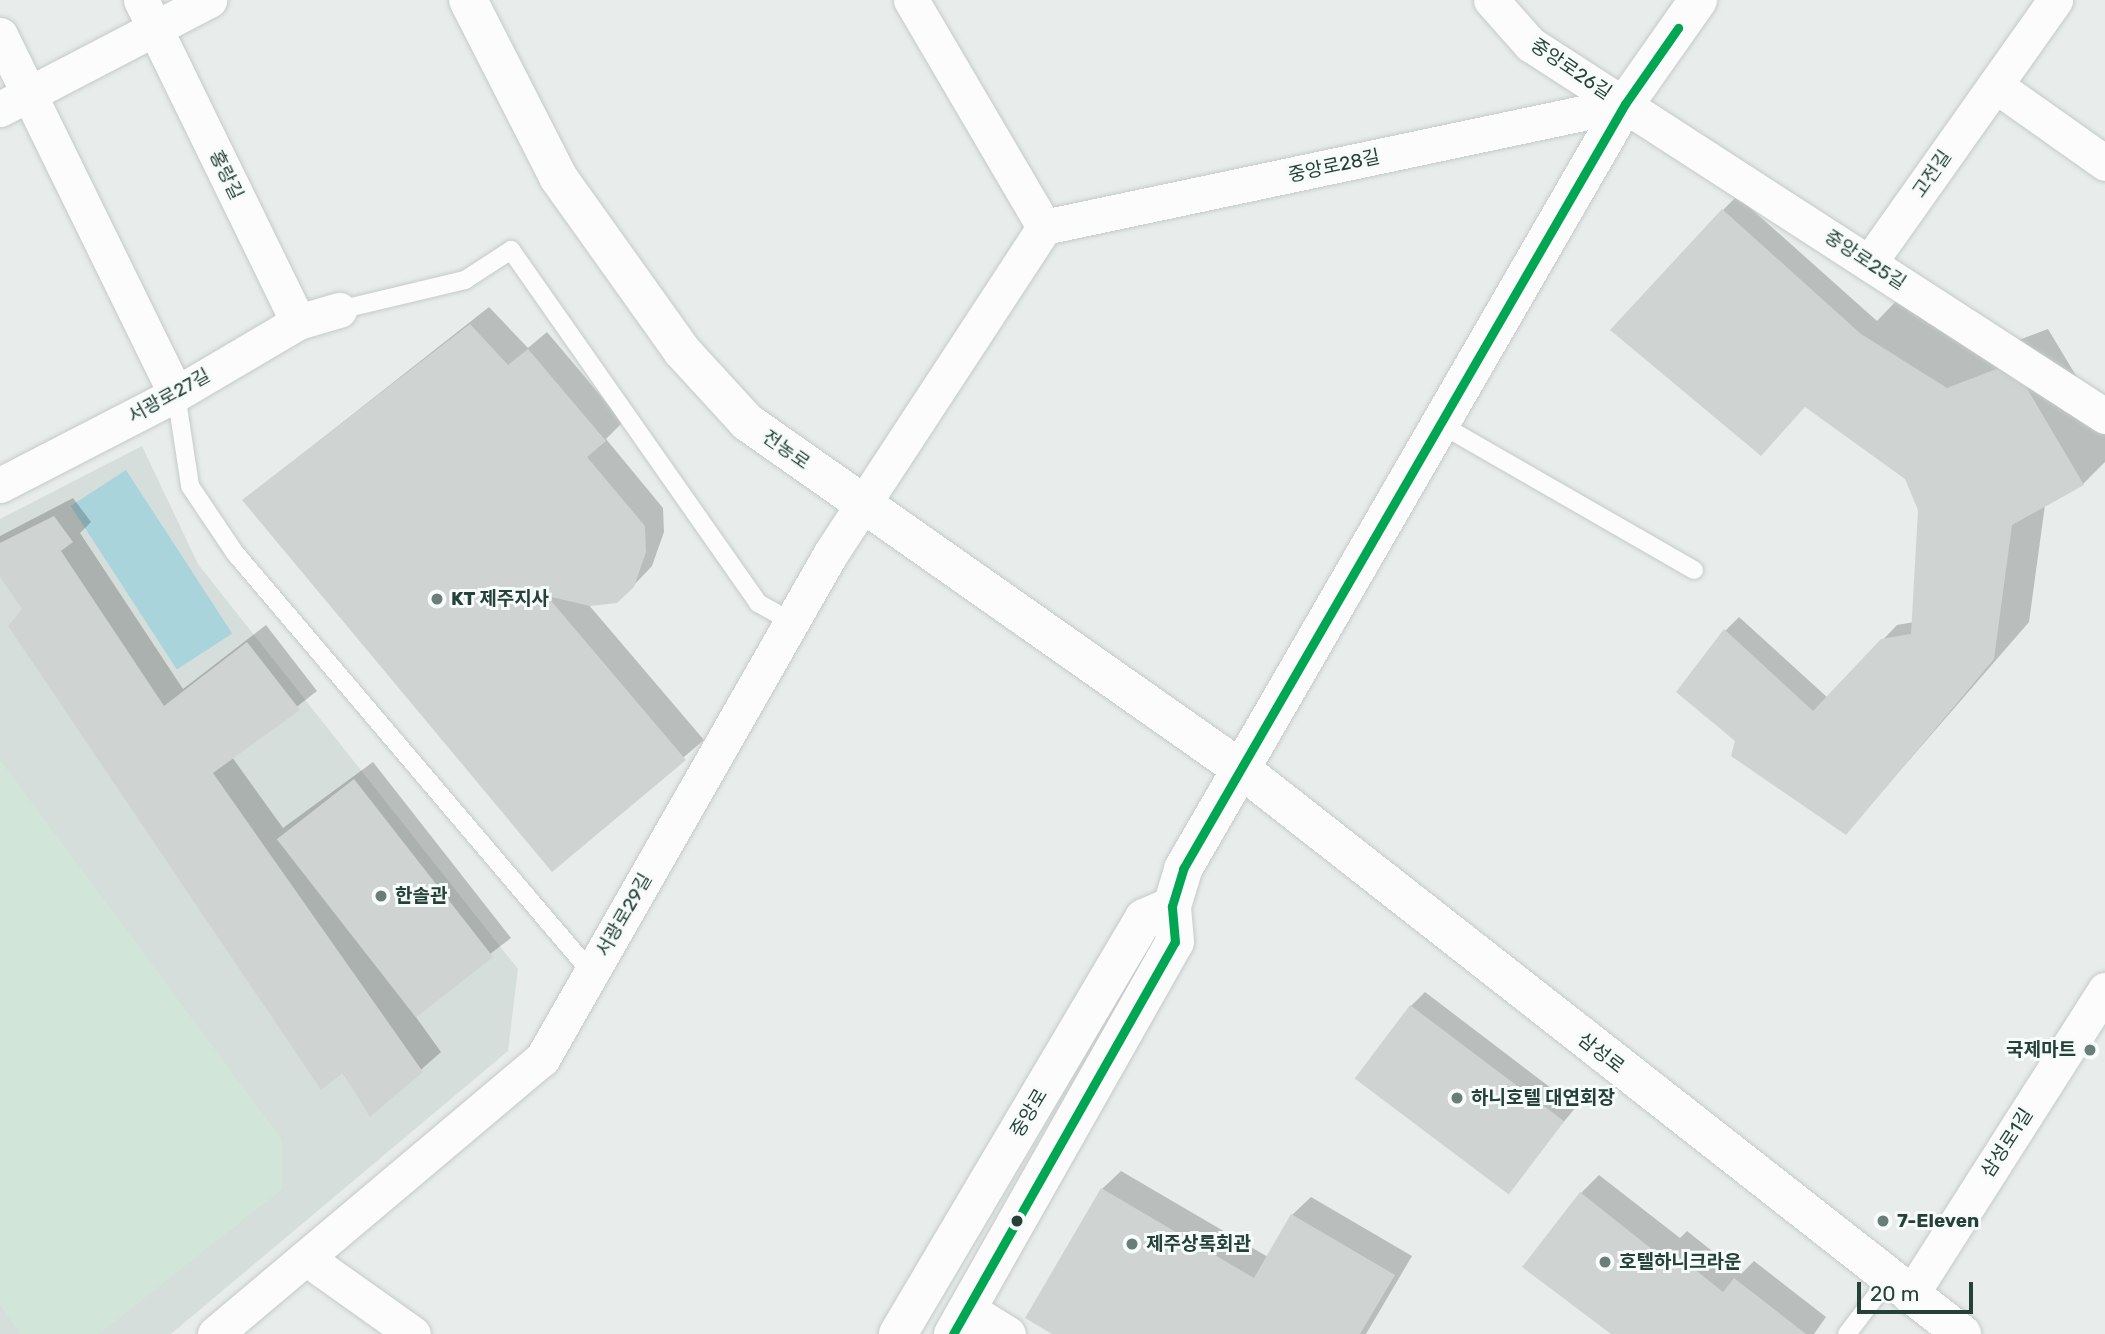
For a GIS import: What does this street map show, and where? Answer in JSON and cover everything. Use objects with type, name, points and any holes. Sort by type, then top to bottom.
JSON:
[{"type":"main road","name":"전농로","points":[[468,0],[558,177],[682,351],[747,422],[1241,769]]},
{"type":"main road","points":[[960,1322],[1175,942],[1172,906],[1184,869],[1625,104],[1698,0]]},
{"type":"main road","name":"삼성로","points":[[1241,769],[1899,1288],[1962,1334]]},
{"type":"main road","name":"중앙로","points":[[898,1334],[1144,918],[1172,906]]},
{"type":"street","points":[[15,102],[148,15],[209,0]]},
{"type":"street","points":[[865,506],[1044,227],[911,0]]},
{"type":"street","name":"중앙로26길","points":[[1492,0],[1530,44],[1625,104]]},
{"type":"street","name":"고전길","points":[[1869,263],[2055,0]]},
{"type":"street","name":"홍랑길","points":[[148,15],[298,321]]},
{"type":"street","points":[[0,35],[15,102],[176,394]]},
{"type":"street","points":[[1995,85],[2105,163]]},
{"type":"street","name":"중앙로28길","points":[[1044,227],[1625,104]]},
{"type":"street","name":"중앙로25길","points":[[1625,104],[2105,416]]},
{"type":"street","name":"서광로27길","points":[[0,485],[176,394],[298,321],[339,310]]},
{"type":"street","name":"서광로29길","points":[[215,1334],[542,1059],[792,622],[865,506]]},
{"type":"street","name":"삼성로1길","points":[[1899,1288],[2105,990]]},
{"type":"street","points":[[306,1258],[413,1334]]},
{"type":"street","points":[[960,1322],[1009,1334]]},
{"type":"lane","points":[[339,310],[465,280],[511,250],[758,603],[792,622]]},
{"type":"lane","points":[[176,394],[190,486],[235,553],[591,972]]},
{"type":"lane","points":[[1440,424],[1694,570]]},
{"type":"lane","points":[[1847,1334],[1899,1288]]},
{"type":"shaded area","points":[[142,446],[198,564],[518,969],[508,1051],[171,1334],[0,1334],[0,519]]},
{"type":"green space","points":[[0,760],[282,1140],[282,1189],[99,1334],[20,1334],[0,1304]]},
{"type":"water","points":[[126,470],[232,634],[177,669],[71,506]]},
{"type":"building","points":[[1722,209],[1861,334],[1947,388],[2012,363],[2084,485],[2012,525],[1994,659],[1846,835],[1731,756],[1735,741],[1676,692],[1724,629],[1813,711],[1881,639],[1911,634],[1918,510],[1905,479],[1805,407],[1761,456],[1610,330]]},
{"type":"building","name":"KT 제주지사","points":[[470,324],[508,365],[528,349],[606,441],[587,457],[645,526],[646,552],[634,587],[617,603],[590,606],[547,596],[686,760],[552,872],[242,500]]},
{"type":"building","points":[[54,516],[73,542],[61,551],[164,706],[247,642],[300,710],[213,773],[423,1072],[370,1117],[343,1073],[321,1090],[8,626],[22,609],[0,577],[0,543]]},
{"type":"building","name":"한솔관","points":[[354,779],[493,957],[416,1017],[277,839]]},
{"type":"building","name":"하니호텔 대연회장","points":[[1410,1005],[1564,1121],[1509,1195],[1355,1078]]},
{"type":"building","name":"제주상록회관","points":[[1101,1188],[1254,1278],[1291,1214],[1395,1275],[1360,1334],[1052,1334],[1025,1318]]},
{"type":"building","name":"호텔하니크라운","points":[[1580,1192],[1663,1258],[1668,1248],[1723,1292],[1734,1278],[1806,1334],[1611,1334],[1522,1267]]},
{"type":"transit line","points":[[953,1334],[1175,942],[1172,906],[1183,869],[1625,104],[1678,28]]},
{"type":"place","name":"KT 제주지사","points":[[437,599]]},
{"type":"place","name":"한솔관","points":[[381,896]]},
{"type":"place","name":"국제마트","points":[[2090,1050]]},
{"type":"place","name":"하니호텔 대연회장","points":[[1457,1098]]},
{"type":"place","name":"7-Eleven","points":[[1883,1221]]},
{"type":"place","name":"제주상록회관","points":[[1132,1244]]},
{"type":"place","name":"호텔하니크라운","points":[[1605,1262]]}]
